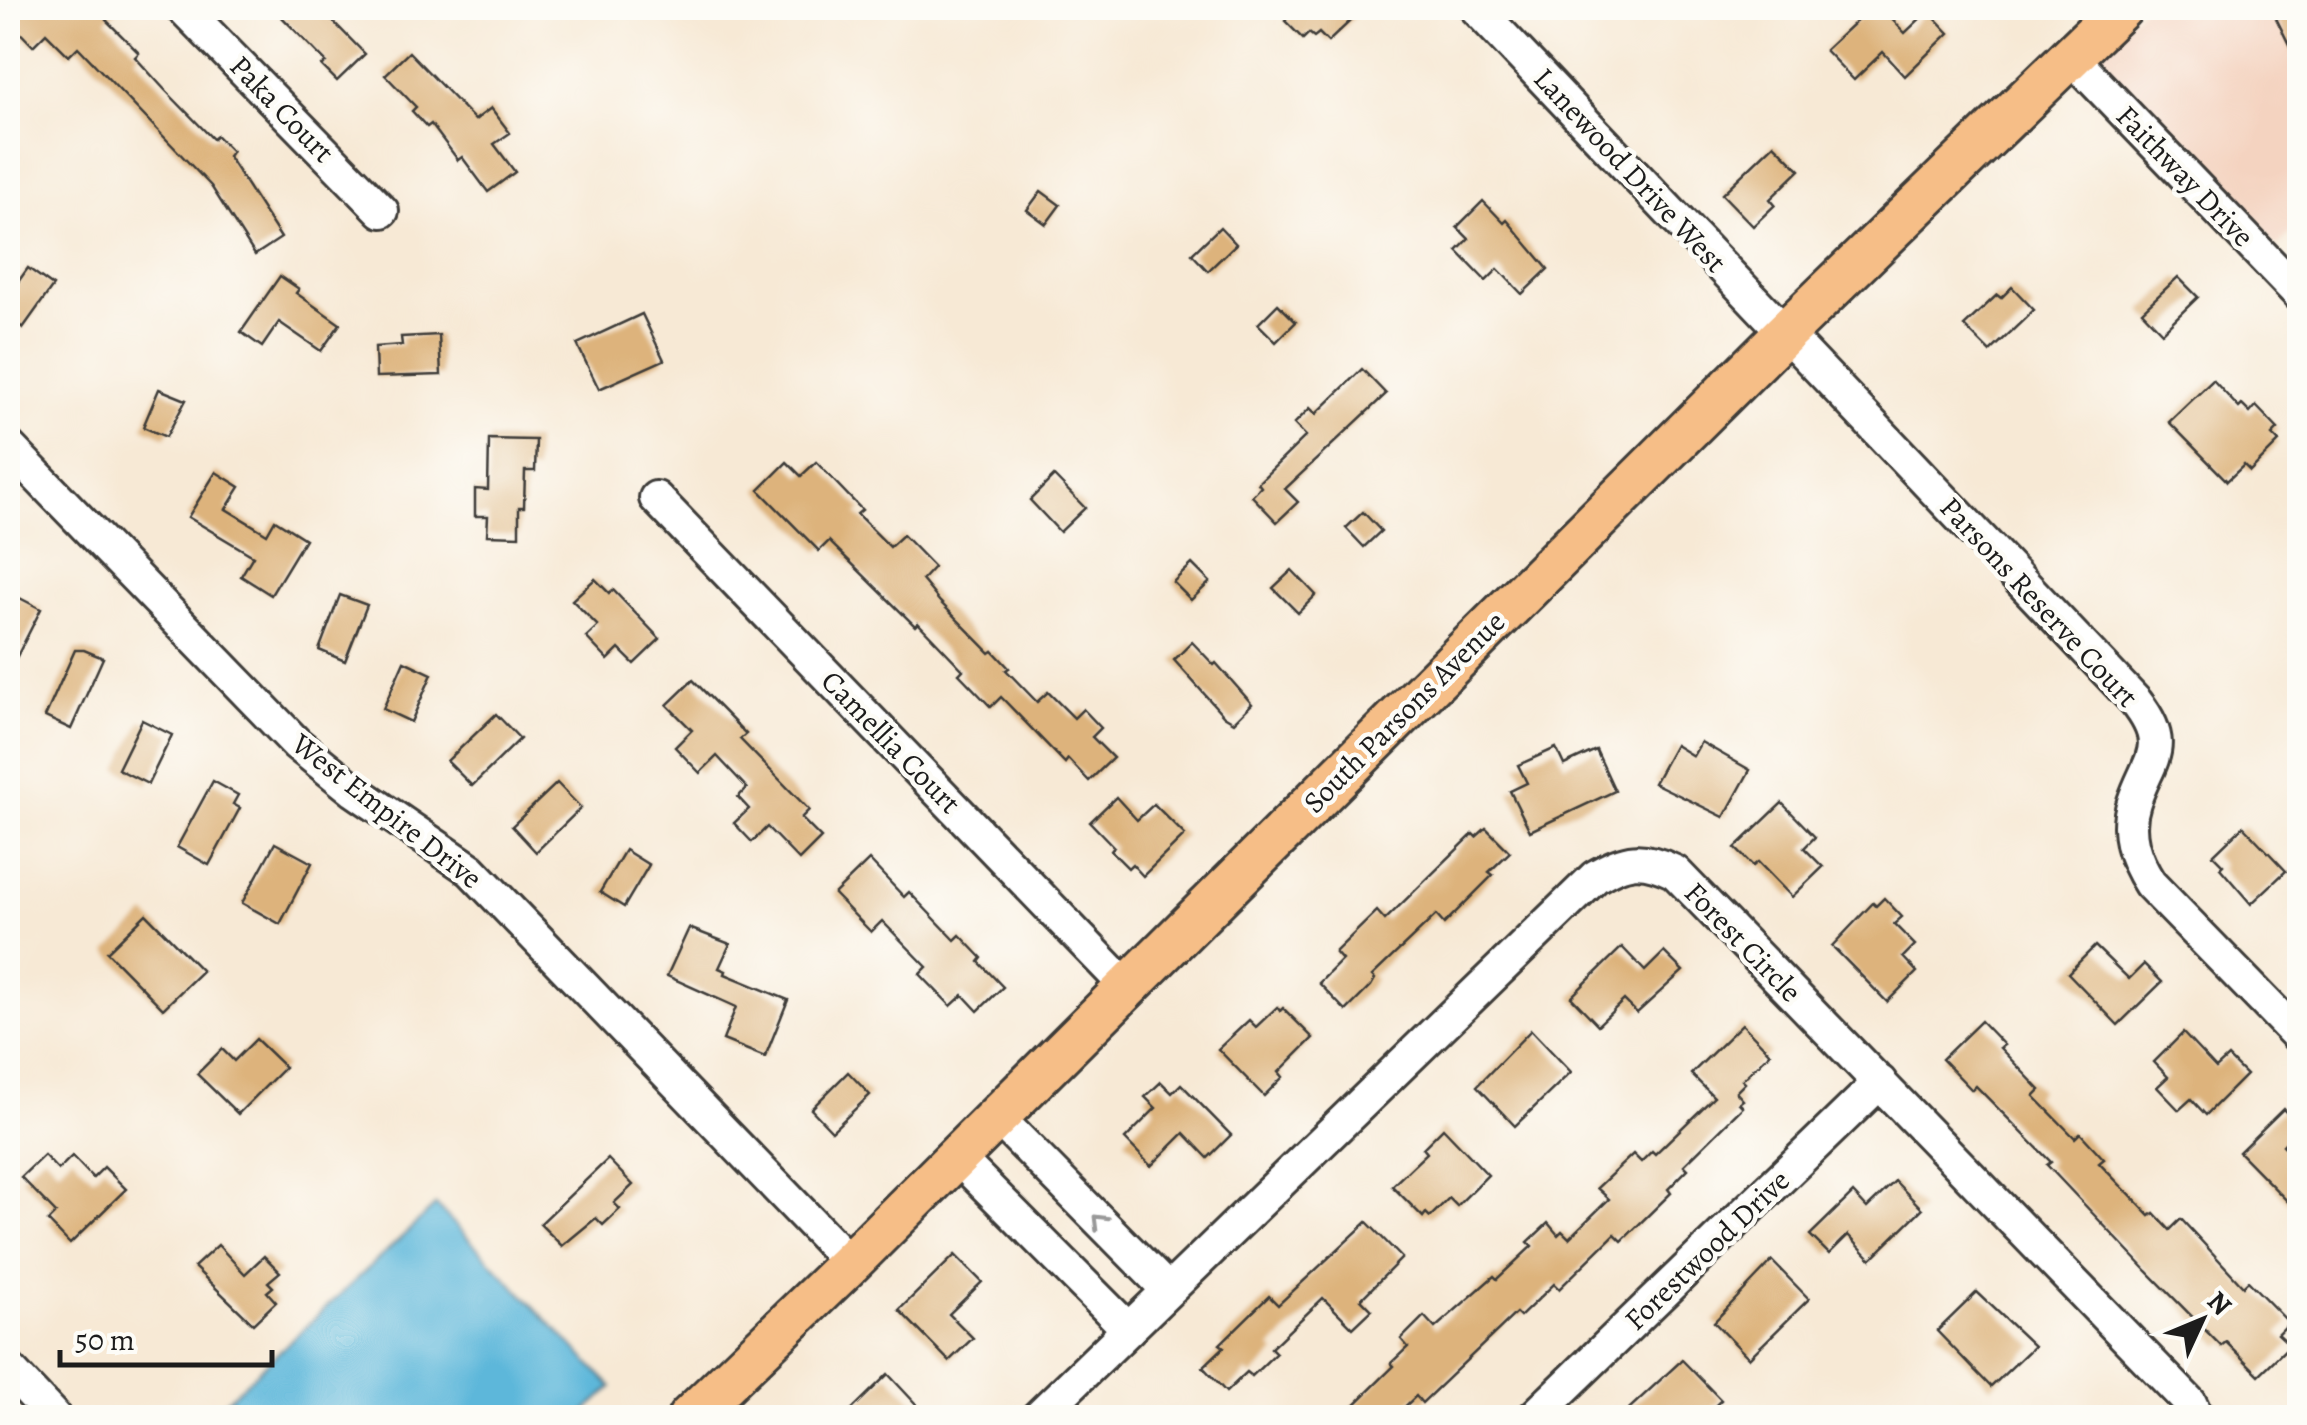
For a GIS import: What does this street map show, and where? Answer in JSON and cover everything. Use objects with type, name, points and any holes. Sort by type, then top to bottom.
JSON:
[{"type":"main road","name":"South Parsons Avenue","points":[[690,1418],[1784,333],[2121,8]]},
{"type":"street","name":"Paka Court","points":[[183,8],[382,211]]},
{"type":"street","name":"Lanewood Drive West","points":[[1476,8],[1784,333]]},
{"type":"street","name":"Faithway Drive","points":[[2071,58],[2300,295]]},
{"type":"street","name":"Parsons Reserve Court","points":[[1784,333],[2148,718],[2156,751],[2130,820],[2137,864],[2150,884],[2300,1038]]},
{"type":"street","name":"West Empire Drive","points":[[8,446],[297,744],[354,790],[470,870],[850,1263]]},
{"type":"street","name":"Camellia Court","points":[[656,498],[1127,987]]},
{"type":"street","name":"Forest Circle","points":[[1037,1418],[1595,877],[1614,865],[1633,860],[1654,861],[1675,872],[2190,1402],[2197,1418]]},
{"type":"street","name":"Forestwood Drive","points":[[1533,1418],[1880,1082]]},
{"type":"street","points":[[996,1117],[1168,1290]]},
{"type":"street","points":[[957,1156],[1128,1329]]},
{"type":"street","points":[[8,1368],[56,1418]]},
{"type":"shaded area","points":[[2142,8],[2299,8],[2299,225],[2277,247],[2093,57]]},
{"type":"water","points":[[436,1205],[612,1387],[580,1417],[209,1417]]},
{"type":"building","points":[[22,8],[119,8],[106,20],[139,53],[135,57],[165,90],[213,139],[217,136],[232,151],[228,156],[281,238],[255,255],[211,186],[78,47],[69,56],[46,33],[33,46],[10,22]]},
{"type":"building","points":[[273,8],[320,8],[365,54],[337,81],[322,66],[326,62]]},
{"type":"building","points":[[1285,8],[1364,8],[1328,42],[1319,33],[1314,37],[1309,33],[1303,39],[1285,21],[1291,14]]},
{"type":"building","points":[[1870,8],[1881,8],[1905,33],[1928,11],[1949,33],[1905,76],[1883,52],[1854,80],[1825,50]]},
{"type":"building","points":[[2300,8],[2300,67],[2275,16]]},
{"type":"building","points":[[409,52],[475,120],[491,108],[510,133],[494,144],[515,172],[488,192],[462,157],[458,160],[431,124],[427,127],[412,111],[416,107],[385,75]]},
{"type":"building","points":[[1774,144],[1800,170],[1770,199],[1775,205],[1753,226],[1722,194]]},
{"type":"building","points":[[1041,191],[1060,205],[1046,224],[1027,210]]},
{"type":"building","points":[[1483,201],[1504,223],[1507,220],[1548,269],[1522,294],[1498,269],[1486,281],[1457,251],[1469,239],[1457,227]]},
{"type":"building","points":[[1220,227],[1236,244],[1208,271],[1192,254]]},
{"type":"building","points":[[28,268],[53,286],[23,328],[8,317],[8,296]]},
{"type":"building","points":[[280,276],[299,289],[296,293],[340,324],[321,351],[279,322],[262,347],[241,332]]},
{"type":"building","points":[[2178,277],[2198,297],[2162,332],[2142,311]]},
{"type":"building","points":[[2012,287],[2034,310],[1990,352],[1964,326],[1997,295],[2001,298]]},
{"type":"building","points":[[1278,304],[1296,322],[1276,342],[1258,324]]},
{"type":"building","points":[[642,314],[664,360],[599,389],[577,344]]},
{"type":"building","points":[[439,335],[441,375],[376,377],[375,347],[402,345],[401,337]]},
{"type":"building","points":[[1362,369],[1386,394],[1285,489],[1298,502],[1277,522],[1252,496],[1261,487],[1258,483],[1306,436],[1294,424],[1310,408],[1316,414]]},
{"type":"building","points":[[2213,380],[2239,408],[2242,405],[2250,413],[2256,406],[2278,429],[2272,435],[2279,442],[2250,471],[2244,465],[2227,481],[2169,422]]},
{"type":"building","points":[[159,389],[186,400],[166,437],[143,427]]},
{"type":"building","points":[[489,439],[536,440],[535,471],[525,471],[519,536],[487,535],[488,516],[475,516],[475,489],[488,490]]},
{"type":"building","points":[[787,462],[801,476],[816,462],[862,510],[857,514],[890,547],[903,535],[934,567],[922,580],[940,602],[990,653],[993,651],[1037,702],[1048,692],[1074,718],[1083,709],[1101,728],[1092,737],[1113,758],[1089,781],[1068,759],[1065,763],[1001,697],[991,707],[959,674],[963,670],[918,623],[915,626],[829,541],[819,551],[759,490]]},
{"type":"building","points":[[216,472],[240,487],[226,509],[267,534],[275,520],[305,539],[271,595],[241,576],[253,556],[188,517]]},
{"type":"building","points":[[1054,476],[1085,508],[1060,532],[1030,500]]},
{"type":"building","points":[[1363,512],[1381,531],[1364,547],[1346,528]]},
{"type":"building","points":[[1192,564],[1210,582],[1191,600],[1173,582]]},
{"type":"building","points":[[1292,570],[1316,595],[1298,613],[1273,588]]},
{"type":"building","points":[[595,579],[609,593],[613,590],[660,639],[634,664],[619,649],[608,660],[586,637],[598,626],[572,600]]},
{"type":"building","points":[[8,592],[41,609],[8,674]]},
{"type":"building","points":[[340,595],[367,605],[345,661],[319,650]]},
{"type":"building","points":[[1192,642],[1252,704],[1234,722],[1224,716],[1174,660]]},
{"type":"building","points":[[75,650],[103,658],[71,729],[45,717]]},
{"type":"building","points":[[404,661],[432,674],[411,722],[383,709]]},
{"type":"building","points":[[693,680],[746,734],[740,739],[809,810],[801,818],[821,838],[799,860],[767,827],[752,842],[734,823],[749,809],[738,797],[747,788],[717,756],[700,773],[675,747],[692,730],[667,705]]},
{"type":"building","points":[[496,714],[520,739],[472,786],[447,761]]},
{"type":"building","points":[[142,720],[172,735],[148,784],[118,769]]},
{"type":"building","points":[[1701,742],[1750,770],[1724,817],[1654,783],[1675,745],[1693,756]]},
{"type":"building","points":[[1556,748],[1564,765],[1596,750],[1615,791],[1530,831],[1510,791],[1527,783],[1518,765]]},
{"type":"building","points":[[213,781],[238,795],[233,804],[240,808],[209,865],[177,847]]},
{"type":"building","points":[[557,783],[581,808],[536,852],[512,826]]},
{"type":"building","points":[[1116,797],[1137,820],[1154,804],[1185,835],[1143,876],[1111,851],[1114,847],[1090,822]]},
{"type":"building","points":[[1782,803],[1815,837],[1804,848],[1823,867],[1792,897],[1758,862],[1753,866],[1735,848]]},
{"type":"building","points":[[2243,826],[2286,871],[2251,904],[2213,855]]},
{"type":"building","points":[[1486,828],[1510,852],[1489,872],[1493,875],[1444,924],[1436,915],[1372,976],[1375,979],[1371,986],[1346,1011],[1319,983],[1342,960],[1335,952],[1377,911],[1385,920],[1473,834],[1476,837]]},
{"type":"building","points":[[275,843],[312,863],[280,924],[242,903]]},
{"type":"building","points":[[625,850],[649,865],[624,907],[600,892]]},
{"type":"building","points":[[869,860],[904,897],[909,892],[955,940],[960,935],[1003,987],[978,1011],[963,995],[951,1006],[920,974],[927,967],[882,921],[871,932],[834,894]]},
{"type":"building","points":[[1884,898],[1902,917],[1894,924],[1915,945],[1903,957],[1917,972],[1887,1002],[1832,946],[1873,903],[1876,906]]},
{"type":"building","points":[[146,914],[202,971],[163,1009],[107,952]]},
{"type":"building","points":[[689,928],[730,944],[719,968],[725,974],[788,1000],[765,1057],[723,1040],[736,1007],[667,976]]},
{"type":"building","points":[[2095,946],[2129,979],[2144,964],[2162,982],[2118,1025],[2068,973]]},
{"type":"building","points":[[1622,947],[1645,971],[1664,952],[1683,971],[1637,1013],[1624,1000],[1598,1025],[1571,997]]},
{"type":"building","points":[[1277,1007],[1280,1011],[1283,1008],[1313,1038],[1279,1072],[1283,1077],[1264,1096],[1218,1049],[1249,1020],[1256,1027]]},
{"type":"building","points":[[1981,1021],[2004,1045],[2000,1048],[2040,1090],[2034,1096],[2075,1138],[2080,1133],[2104,1159],[2099,1163],[2150,1216],[2154,1213],[2170,1230],[2181,1219],[2243,1286],[2248,1281],[2289,1323],[2278,1334],[2290,1345],[2259,1375],[2226,1342],[2221,1346],[2047,1165],[2051,1162],[1976,1086],[1972,1090],[1942,1059]]},
{"type":"building","points":[[1742,1024],[1770,1053],[1742,1080],[1745,1083],[1736,1092],[1743,1107],[1684,1165],[1688,1169],[1668,1189],[1671,1193],[1622,1241],[1615,1234],[1559,1289],[1554,1284],[1520,1317],[1516,1313],[1422,1403],[1416,1396],[1393,1418],[1341,1418],[1394,1366],[1391,1363],[1408,1347],[1401,1339],[1424,1316],[1435,1328],[1494,1276],[1497,1279],[1532,1246],[1528,1242],[1548,1223],[1558,1235],[1562,1231],[1569,1238],[1609,1199],[1597,1188],[1633,1154],[1641,1162],[1652,1151],[1655,1154],[1714,1097],[1691,1074]]},
{"type":"building","points":[[1531,1030],[1571,1072],[1515,1126],[1477,1086]]},
{"type":"building","points":[[2183,1033],[2216,1068],[2228,1057],[2246,1075],[2206,1115],[2191,1099],[2179,1110],[2157,1087],[2168,1077],[2154,1062]]},
{"type":"building","points":[[256,1039],[285,1067],[238,1114],[197,1074],[222,1049],[234,1061]]},
{"type":"building","points":[[848,1072],[870,1095],[832,1131],[811,1109]]},
{"type":"building","points":[[1161,1082],[1172,1093],[1181,1084],[1231,1135],[1208,1158],[1184,1133],[1151,1166],[1125,1139],[1156,1108],[1145,1097]]},
{"type":"building","points":[[2283,1109],[2300,1127],[2283,1145],[2300,1162],[2300,1214],[2239,1152]]},
{"type":"building","points":[[1443,1128],[1488,1175],[1457,1206],[1449,1198],[1430,1217],[1426,1213],[1423,1217],[1392,1186],[1427,1153],[1423,1148]]},
{"type":"building","points":[[44,1155],[58,1170],[72,1156],[93,1178],[104,1167],[126,1189],[70,1244],[48,1221],[56,1213],[21,1177]]},
{"type":"building","points":[[608,1159],[633,1185],[614,1203],[620,1209],[603,1225],[596,1218],[562,1246],[540,1224]]},
{"type":"building","points":[[1895,1181],[1922,1209],[1871,1259],[1848,1235],[1829,1254],[1810,1235],[1853,1193],[1867,1208]]},
{"type":"building","points":[[1367,1222],[1402,1258],[1361,1299],[1372,1310],[1353,1328],[1323,1298],[1271,1348],[1276,1353],[1252,1376],[1247,1372],[1226,1392],[1203,1367],[1224,1347],[1220,1344],[1269,1296],[1278,1305]]},
{"type":"building","points":[[218,1245],[245,1274],[264,1256],[280,1272],[268,1282],[273,1287],[267,1292],[276,1302],[253,1324],[194,1267]]},
{"type":"building","points":[[955,1255],[982,1282],[949,1314],[973,1338],[949,1361],[899,1310]]},
{"type":"building","points":[[1772,1261],[1809,1299],[1749,1358],[1714,1322]]},
{"type":"building","points":[[1977,1292],[2034,1346],[1991,1387],[1937,1331]]},
{"type":"building","points":[[1682,1360],[1721,1400],[1703,1418],[1619,1418]]},
{"type":"building","points":[[888,1374],[929,1418],[843,1418]]}]
